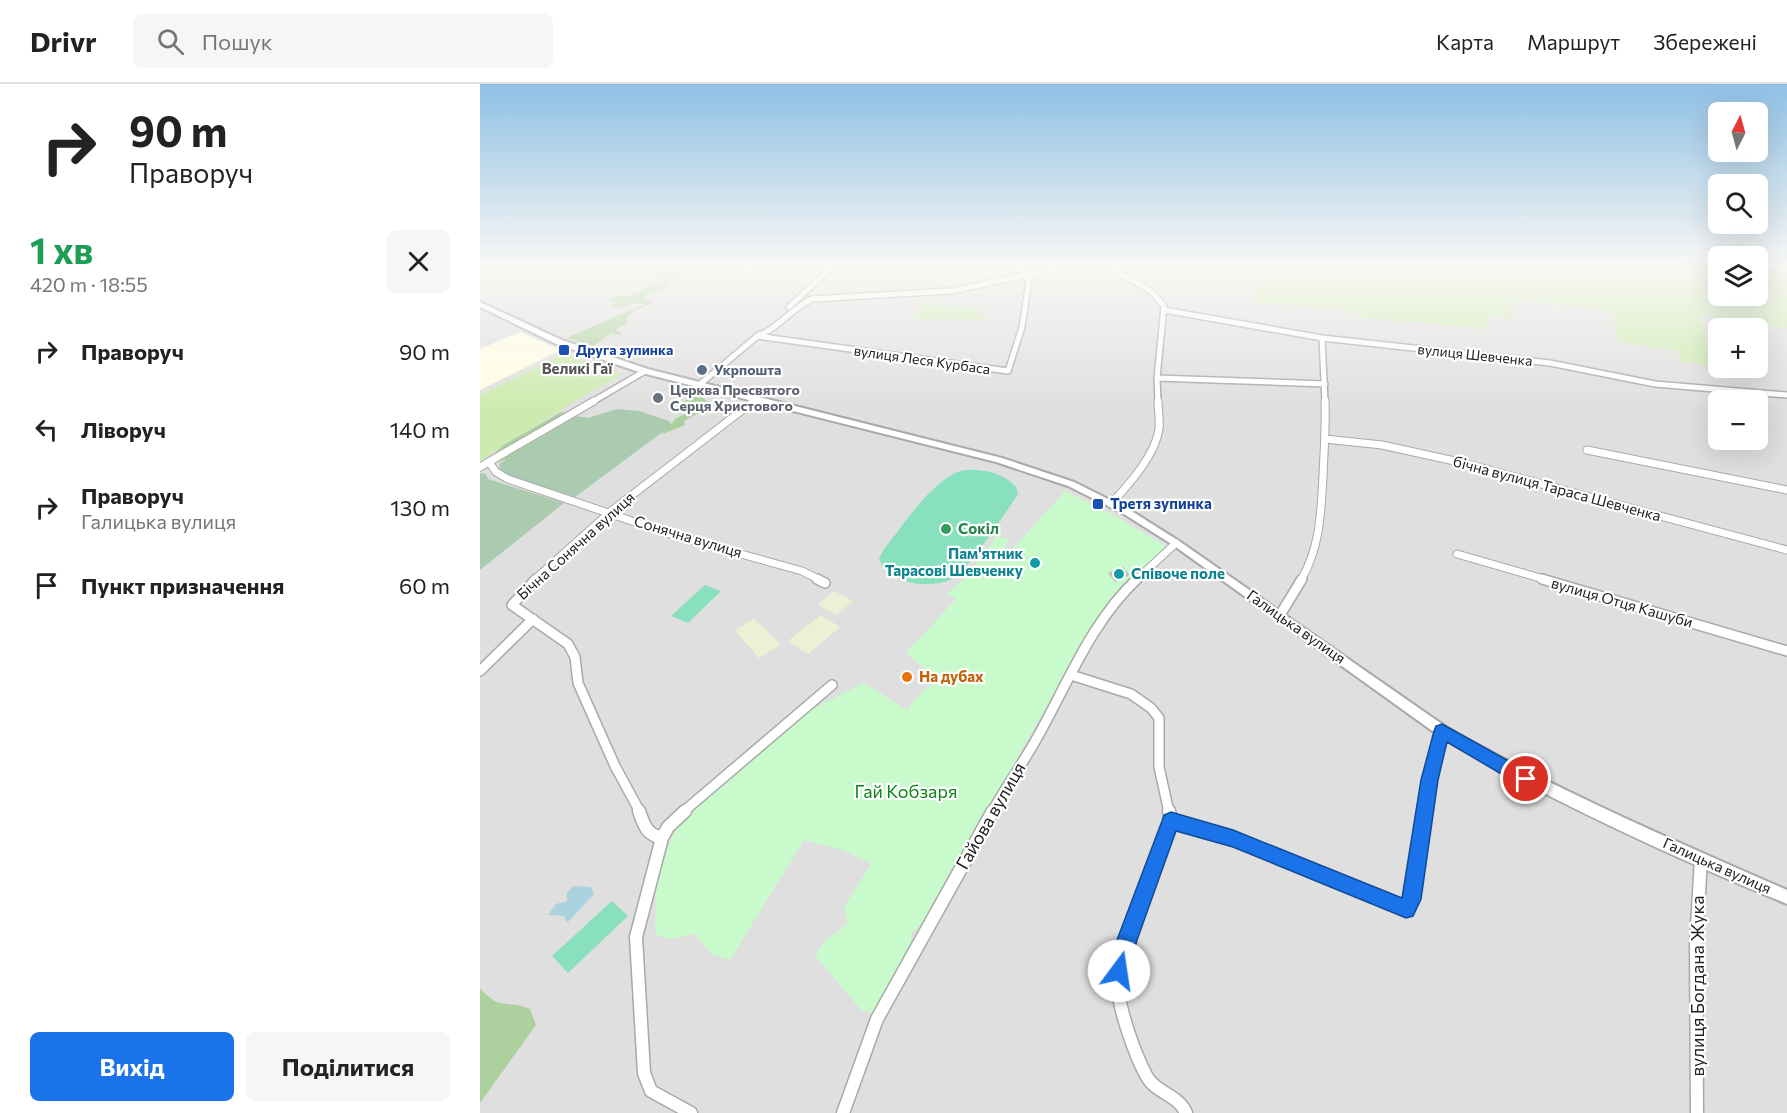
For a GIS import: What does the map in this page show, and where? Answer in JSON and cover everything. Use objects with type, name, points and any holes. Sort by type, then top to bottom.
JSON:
[{"type":"street","name":"Галицька вулиця","points":[[497,312],[559,342],[645,371],[999,460],[1061,481],[1111,504],[1176,543],[1442,731],[1526,779],[1787,897]]},
{"type":"street","points":[[699,385],[783,312]]},
{"type":"street","points":[[757,336],[765,334],[791,312]]},
{"type":"street","name":"вулиця Леся Курбаса","points":[[757,336],[1008,371],[1025,312]]},
{"type":"street","points":[[1111,504],[1127,486],[1151,450],[1159,429],[1157,378],[1164,312]]},
{"type":"street","name":"вулиця Шевченка","points":[[1175,312],[1322,339],[1550,363],[1655,384],[1787,395]]},
{"type":"street","points":[[1280,615],[1304,575],[1315,551],[1320,529],[1325,439],[1322,339]]},
{"type":"street","points":[[480,467],[645,371]]},
{"type":"street","points":[[1157,378],[1325,384]]},
{"type":"street","name":"Бічна Сонячна вулиця","points":[[662,838],[653,836],[646,830],[637,804],[615,766],[585,701],[578,683],[575,657],[568,644],[512,605],[524,590],[610,512],[756,399]]},
{"type":"street","name":"бічна вулиця Тараса Шевченка","points":[[1325,439],[1382,445],[1459,462],[1787,550]]},
{"type":"street","points":[[1587,450],[1787,490]]},
{"type":"street","name":"Сонячна вулиця","points":[[489,462],[496,472],[508,479],[676,536],[802,571],[825,583]]},
{"type":"street","name":"Гайова вулиця","points":[[843,1113],[877,1019],[1104,617],[1122,593],[1176,543]]},
{"type":"street","name":"вулиця Отця Кашуби","points":[[1457,554],[1787,651]]},
{"type":"street","points":[[480,671],[533,619]]},
{"type":"street","points":[[1071,675],[1126,692],[1144,701],[1159,718],[1159,767],[1171,821],[1127,940],[1119,971],[1118,990],[1121,1008],[1148,1078],[1182,1103],[1186,1113]]},
{"type":"street","points":[[691,1113],[651,1091],[644,1073],[636,937],[662,838],[668,827],[705,792],[832,685]]},
{"type":"street","points":[[1171,821],[1233,839],[1406,909],[1412,899],[1428,790],[1442,731]]},
{"type":"street","name":"вулиця Богдана Жука","points":[[1697,1113],[1696,943],[1701,859]]},
{"type":"shaded area","points":[[480,312],[1364,312],[1487,329],[1487,316],[1494,312],[1613,312],[1618,342],[1678,351],[1708,364],[1708,378],[1768,378],[1768,325],[1787,328],[1787,1113],[480,1113]]},
{"type":"shaded area","points":[[1700,315],[1720,318],[1708,318],[1708,346]]},
{"type":"shaded area","points":[[520,332],[561,350],[480,390],[480,349]]},
{"type":"shaded area","points":[[617,409],[639,411],[669,421],[672,425],[575,497],[511,477],[500,469],[499,464],[575,416],[588,418]]},
{"type":"shaded area","points":[[480,473],[486,474],[488,479],[564,503],[480,570]]},
{"type":"shaded area","points":[[834,591],[853,601],[837,615],[818,605]]},
{"type":"shaded area","points":[[821,615],[840,627],[808,654],[788,641]]},
{"type":"shaded area","points":[[754,619],[781,644],[759,658],[735,630]]},
{"type":"green space","points":[[626,312],[633,312],[626,318],[627,323],[616,330],[623,335],[611,333],[594,346],[566,338]]},
{"type":"green space","points":[[917,312],[979,312],[978,316],[985,316],[985,320],[913,319]]},
{"type":"green space","points":[[1356,312],[1515,312],[1514,319],[1487,316],[1487,329],[1358,317]]},
{"type":"green space","points":[[1613,312],[1787,312],[1787,328],[1768,325],[1768,318],[1720,318],[1700,315],[1708,344],[1708,365],[1680,361],[1678,351],[1618,342]]},
{"type":"green space","points":[[563,354],[622,374],[480,461],[480,395]]},
{"type":"green space","points":[[692,397],[702,397],[709,403],[722,398],[722,400],[709,407],[705,414],[697,414],[684,421],[685,425],[663,434],[662,432],[675,419],[693,410],[689,407],[676,413],[684,406],[679,404]]},
{"type":"green space","points":[[561,412],[576,414],[507,460],[492,463],[496,455],[493,455],[503,445]]},
{"type":"green space","name":"Сокіл","points":[[965,470],[979,470],[1006,478],[1016,487],[1018,494],[967,565],[952,579],[941,583],[917,584],[893,576],[883,567],[879,558],[884,549],[931,491],[942,481]]},
{"type":"green space","name":"Гай Кобзаря","points":[[1065,491],[1117,517],[1167,547],[1119,591],[1086,637],[922,925],[912,932],[911,943],[903,964],[892,985],[872,1013],[861,1010],[815,955],[826,940],[848,924],[844,907],[871,864],[842,850],[804,840],[730,960],[712,954],[694,934],[667,939],[655,933],[656,875],[679,822],[804,713],[864,683],[907,710],[915,699],[937,679],[906,653],[956,599],[946,594],[967,577],[997,536],[1010,539],[1002,552],[1008,554]]},
{"type":"green space","points":[[705,585],[721,591],[688,623],[671,616]]},
{"type":"green space","points":[[612,901],[628,916],[568,973],[552,956]]},
{"type":"green space","points":[[480,988],[499,1003],[530,1009],[536,1025],[480,1103]]},
{"type":"water","points":[[574,886],[591,887],[594,894],[568,922],[564,916],[548,915],[556,904],[567,901],[567,892]]},
{"type":"building","name":"Співоче поле","points":[[1123,567],[1130,575],[1115,582],[1108,573]]},
{"type":"place","name":"Друга зупинка","points":[[564,350]]},
{"type":"place","name":"Укрпошта","points":[[702,370]]},
{"type":"place","name":"Церква Пресвятого Серця Христового","points":[[658,398]]},
{"type":"place","name":"Третя зупинка","points":[[1098,504]]},
{"type":"place","name":"Сокіл","points":[[946,529]]},
{"type":"place","name":"Пам'ятник Тарасові Шевченку","points":[[1035,563]]},
{"type":"place","name":"Співоче поле","points":[[1119,574]]},
{"type":"place","name":"На дубах","points":[[907,677]]},
{"type":"district","name":"Великі Гаї","points":[[577,369]]},
{"type":"route","points":[[1119,971],[1127,940],[1171,821],[1233,839],[1406,909],[1412,899],[1421,829],[1442,731],[1526,779]]}]
